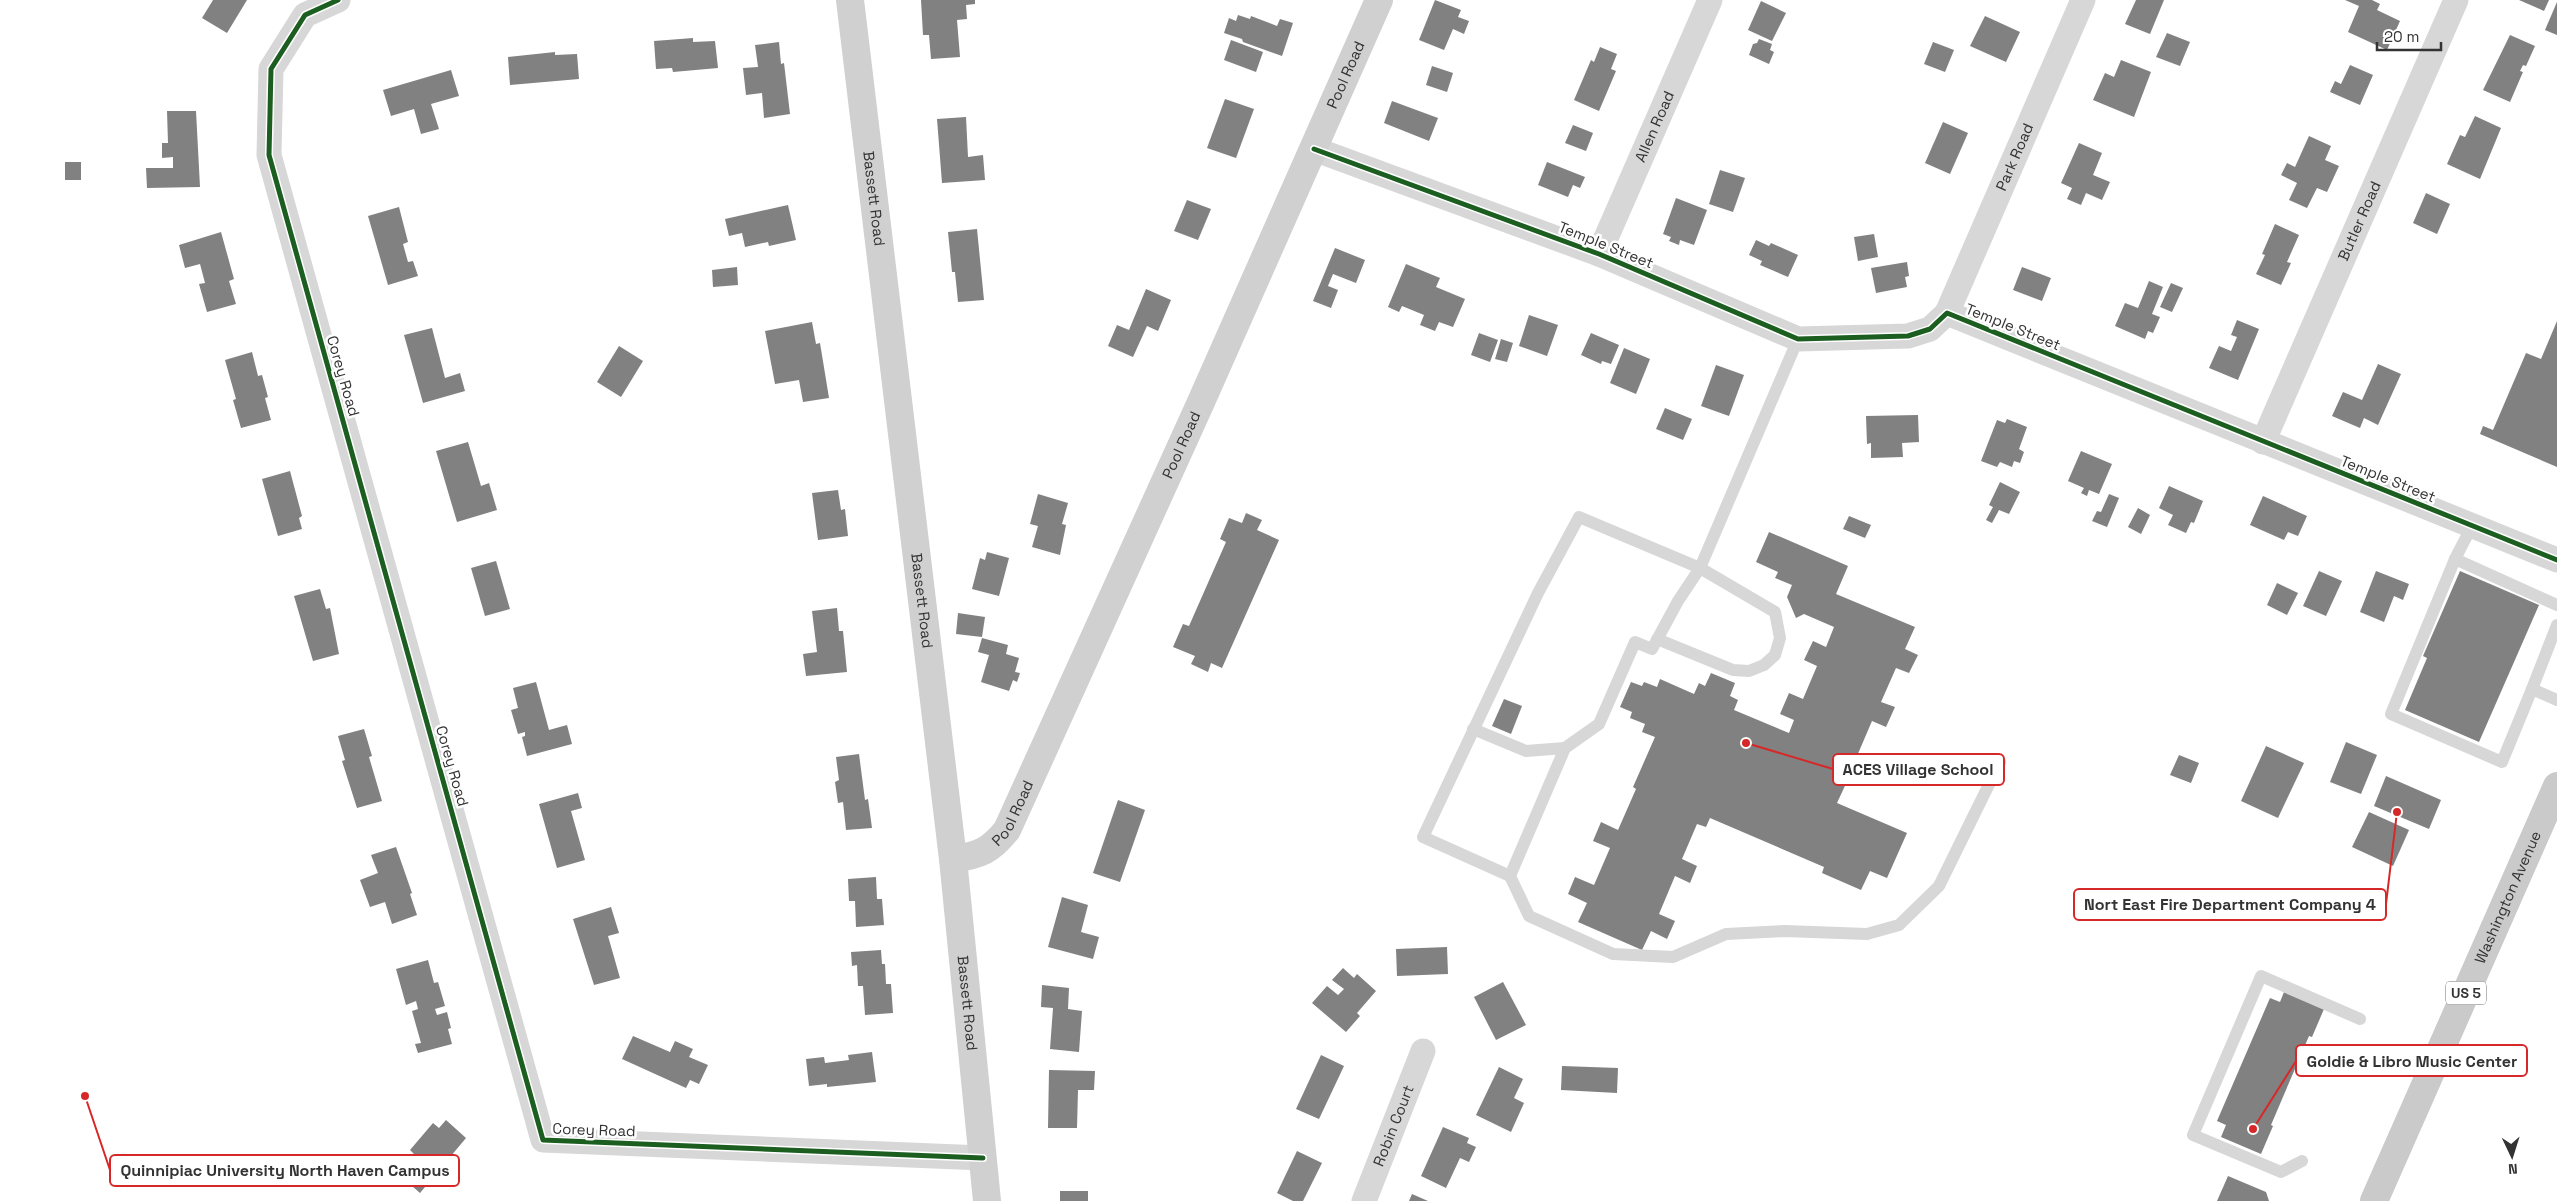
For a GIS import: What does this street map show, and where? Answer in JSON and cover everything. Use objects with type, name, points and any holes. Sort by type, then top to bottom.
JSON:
[{"type":"main road","name":"Washington Avenue","points":[[2374,1201],[2557,786]]},
{"type":"street","name":"Corey Road","points":[[338,0],[304,14],[270,69],[268,155],[543,1140],[983,1158]]},
{"type":"street","name":"Bassett Road","points":[[850,0],[953,859],[987,1201]]},
{"type":"street","name":"Pool Road","points":[[953,859],[976,855],[994,846],[1007,830],[1314,149],[1379,0]]},
{"type":"street","name":"Allen Road","points":[[1599,254],[1710,0]]},
{"type":"street","name":"Park Road","points":[[1947,313],[2083,0]]},
{"type":"street","name":"Butler Road","points":[[2263,442],[2456,0]]},
{"type":"street","name":"Temple Street","points":[[1314,149],[1599,254],[1798,339],[1908,336],[1930,329],[1947,313],[2557,560]]},
{"type":"street","name":"Robin Court","points":[[1364,1201],[1423,1051]]},
{"type":"lane","points":[[1510,876],[1566,748],[1599,724],[1635,642],[1652,649],[1678,601],[1700,568],[1798,339]]},
{"type":"lane","points":[[1657,640],[1733,670],[1749,671],[1764,665],[1775,655],[1780,638],[1775,612],[1700,568],[1579,517],[1559,551],[1423,837],[1510,876],[1529,916],[1613,954],[1672,957],[1726,934],[1785,931],[1867,934],[1899,925],[1939,886],[2000,762]]},
{"type":"lane","points":[[2472,526],[2455,559],[2391,714],[2502,762],[2557,625]]},
{"type":"lane","points":[[2455,559],[2557,604]]},
{"type":"lane","points":[[2532,689],[2557,700]]},
{"type":"lane","points":[[1473,729],[1526,751],[1566,748]]},
{"type":"lane","points":[[2302,1161],[2281,1172],[2193,1135],[2261,976],[2360,1019]]},
{"type":"building","points":[[213,0],[247,0],[227,33],[202,18]]},
{"type":"building","points":[[921,0],[975,0],[975,4],[966,5],[967,19],[957,20],[960,57],[931,59],[929,35],[923,35]]},
{"type":"building","points":[[1435,0],[1461,10],[1458,17],[1469,21],[1464,34],[1453,29],[1444,50],[1419,40]]},
{"type":"building","points":[[2136,0],[2164,0],[2150,34],[2125,24]]},
{"type":"building","points":[[2345,0],[2372,0],[2380,4],[2377,10],[2400,21],[2387,50],[2348,32],[2359,6]]},
{"type":"building","points":[[2519,0],[2549,0],[2544,11]]},
{"type":"building","points":[[1761,1],[1786,13],[1772,41],[1748,30]]},
{"type":"building","points":[[2557,2],[2557,35],[2545,30]]},
{"type":"building","points":[[1238,15],[1250,19],[1251,16],[1277,26],[1280,19],[1293,23],[1282,56],[1224,33],[1229,18],[1236,21]]},
{"type":"building","points":[[1985,16],[2020,32],[2006,62],[1970,46]]},
{"type":"building","points":[[2167,33],[2190,42],[2180,66],[2156,57]]},
{"type":"building","points":[[2510,35],[2535,46],[2526,66],[2523,65],[2520,71],[2523,72],[2510,102],[2483,90]]},
{"type":"building","points":[[693,38],[693,42],[715,41],[718,68],[673,72],[672,68],[656,69],[654,41]]},
{"type":"building","points":[[1759,39],[1772,44],[1770,50],[1774,52],[1769,64],[1749,55],[1753,44],[1757,43]]},
{"type":"building","points":[[1231,40],[1263,52],[1256,72],[1224,60]]},
{"type":"building","points":[[779,42],[781,64],[784,63],[790,114],[764,118],[762,93],[746,95],[743,68],[758,67],[755,45]]},
{"type":"building","points":[[1933,42],[1954,50],[1945,72],[1924,64]]},
{"type":"building","points":[[1600,47],[1617,54],[1611,69],[1616,71],[1599,111],[1574,100],[1591,60],[1594,62]]},
{"type":"building","points":[[555,52],[555,55],[577,54],[579,79],[510,85],[508,57]]},
{"type":"building","points":[[2121,60],[2151,72],[2134,117],[2093,100],[2105,73],[2114,77]]},
{"type":"building","points":[[2350,65],[2373,75],[2360,105],[2330,92],[2335,81],[2341,84]]},
{"type":"building","points":[[1432,66],[1453,73],[1447,92],[1426,85]]},
{"type":"building","points":[[451,70],[459,96],[431,104],[439,129],[421,134],[414,109],[391,116],[383,90]]},
{"type":"building","points":[[1225,99],[1254,109],[1236,158],[1207,148]]},
{"type":"building","points":[[1392,101],[1438,118],[1429,141],[1384,123]]},
{"type":"building","points":[[167,111],[196,111],[200,187],[147,188],[146,168],[173,168],[173,157],[162,158],[162,143],[168,143]]},
{"type":"building","points":[[2475,116],[2501,128],[2480,179],[2447,164],[2460,135],[2465,137]]},
{"type":"building","points":[[966,117],[968,157],[983,155],[985,180],[942,183],[937,119]]},
{"type":"building","points":[[1943,122],[1968,133],[1950,174],[1925,163]]},
{"type":"building","points":[[1573,125],[1593,133],[1586,151],[1565,143]]},
{"type":"building","points":[[2309,136],[2331,146],[2325,160],[2339,166],[2327,192],[2317,188],[2307,208],[2289,200],[2297,183],[2281,175],[2287,163],[2295,167]]},
{"type":"building","points":[[2079,143],[2102,153],[2093,175],[2110,182],[2102,200],[2086,193],[2081,205],[2067,199],[2072,188],[2061,183]]},
{"type":"building","points":[[65,162],[81,162],[81,180],[65,180]]},
{"type":"building","points":[[1547,162],[1585,177],[1580,188],[1573,185],[1568,197],[1538,185]]},
{"type":"building","points":[[1720,170],[1745,178],[1733,212],[1709,204]]},
{"type":"building","points":[[2426,193],[2450,204],[2437,234],[2413,223]]},
{"type":"building","points":[[1676,198],[1707,210],[1694,245],[1680,240],[1679,245],[1669,241],[1671,237],[1663,234]]},
{"type":"building","points":[[1187,200],[1211,209],[1198,240],[1174,231]]},
{"type":"building","points":[[788,205],[796,240],[769,246],[768,242],[745,247],[742,233],[729,236],[725,219]]},
{"type":"building","points":[[399,207],[408,242],[403,244],[408,262],[413,261],[418,276],[388,285],[368,216]]},
{"type":"building","points":[[2275,224],[2299,235],[2287,262],[2291,263],[2281,285],[2256,274],[2265,255],[2262,254]]},
{"type":"building","points":[[977,229],[984,300],[958,302],[955,272],[952,272],[948,232]]},
{"type":"building","points":[[221,232],[234,279],[229,281],[236,304],[207,312],[199,284],[205,283],[200,264],[185,268],[179,245]]},
{"type":"building","points":[[1874,234],[1878,257],[1858,261],[1854,237]]},
{"type":"building","points":[[1756,240],[1769,246],[1771,243],[1798,255],[1788,277],[1760,265],[1762,261],[1749,255]]},
{"type":"building","points":[[1335,248],[1365,260],[1356,283],[1333,274],[1328,286],[1338,290],[1331,308],[1313,301]]},
{"type":"building","points":[[1907,262],[1909,276],[1905,277],[1907,287],[1876,293],[1871,268]]},
{"type":"building","points":[[1406,264],[1440,278],[1436,287],[1465,299],[1453,327],[1439,322],[1435,331],[1420,325],[1424,315],[1402,306],[1399,312],[1388,307]]},
{"type":"building","points":[[737,267],[738,285],[713,287],[712,270]]},
{"type":"building","points":[[2022,267],[2051,278],[2042,301],[2013,290]]},
{"type":"building","points":[[2149,281],[2163,287],[2152,314],[2160,317],[2153,333],[2148,331],[2145,339],[2115,326],[2125,303],[2138,308]]},
{"type":"building","points":[[2171,283],[2183,288],[2172,312],[2160,307]]},
{"type":"building","points":[[1146,289],[1171,300],[1158,331],[1147,326],[1133,357],[1108,346],[1117,325],[1129,330]]},
{"type":"building","points":[[1529,315],[1558,325],[1547,356],[1519,346]]},
{"type":"building","points":[[2237,320],[2259,329],[2238,380],[2209,368],[2219,346],[2231,351],[2237,337],[2231,335]]},
{"type":"building","points":[[2557,321],[2557,467],[2480,434],[2483,426],[2493,430],[2526,353],[2541,359]]},
{"type":"building","points":[[812,322],[816,344],[820,343],[829,398],[803,402],[799,380],[775,384],[765,331]]},
{"type":"building","points":[[432,328],[445,378],[460,373],[465,391],[423,403],[404,335]]},
{"type":"building","points":[[1479,333],[1498,340],[1490,362],[1471,355]]},
{"type":"building","points":[[1591,333],[1619,345],[1611,364],[1602,361],[1601,364],[1581,355]]},
{"type":"building","points":[[1501,339],[1513,343],[1507,362],[1495,359]]},
{"type":"building","points":[[619,346],[643,361],[621,397],[597,382]]},
{"type":"building","points":[[1624,348],[1650,359],[1636,394],[1610,383]]},
{"type":"building","points":[[252,352],[258,376],[262,375],[268,397],[265,398],[271,420],[241,428],[233,400],[236,399],[225,360]]},
{"type":"building","points":[[2378,364],[2401,374],[2378,425],[2364,418],[2360,428],[2332,416],[2343,392],[2362,400]]},
{"type":"building","points":[[1716,365],[1744,375],[1729,416],[1701,406]]},
{"type":"building","points":[[1665,408],[1692,419],[1683,440],[1656,429]]},
{"type":"building","points":[[1918,415],[1919,442],[1902,443],[1903,457],[1871,458],[1871,443],[1867,444],[1866,416]]},
{"type":"building","points":[[2007,419],[2027,427],[2019,449],[2024,452],[2020,463],[2014,461],[2012,467],[2000,462],[1997,467],[1981,461],[1997,420],[2005,423]]},
{"type":"building","points":[[468,442],[481,486],[489,483],[497,510],[457,522],[436,451]]},
{"type":"building","points":[[2081,451],[2112,464],[2099,494],[2089,490],[2087,496],[2081,493],[2084,488],[2068,481]]},
{"type":"building","points":[[290,471],[302,516],[299,518],[302,529],[278,536],[262,479]]},
{"type":"building","points":[[2000,482],[2020,492],[2009,514],[1999,510],[1992,523],[1986,520],[1993,507],[1989,505]]},
{"type":"building","points":[[2169,486],[2203,501],[2194,523],[2191,522],[2186,533],[2168,525],[2173,515],[2159,508]]},
{"type":"building","points":[[838,490],[841,510],[845,509],[848,536],[818,540],[812,493]]},
{"type":"building","points":[[1038,494],[1068,503],[1062,524],[1066,525],[1060,555],[1032,547],[1038,526],[1030,524]]},
{"type":"building","points":[[2109,494],[2119,498],[2107,527],[2092,521],[2097,511],[2101,512]]},
{"type":"building","points":[[2263,496],[2307,516],[2298,536],[2288,532],[2284,540],[2250,525]]},
{"type":"building","points":[[2138,508],[2150,515],[2141,534],[2128,527]]},
{"type":"building","points":[[1246,513],[1262,520],[1257,530],[1279,540],[1222,668],[1211,663],[1208,672],[1191,664],[1195,656],[1173,647],[1183,624],[1189,626],[1226,542],[1220,539],[1229,518],[1242,523]]},
{"type":"building","points":[[1849,516],[1871,525],[1865,538],[1843,529]]},
{"type":"building","points":[[1769,532],[1848,566],[1836,594],[1915,627],[1905,649],[1918,655],[1909,673],[1896,668],[1881,702],[1895,707],[1886,727],[1872,721],[1857,756],[1868,761],[1860,779],[1850,775],[1837,803],[1907,833],[1887,878],[1870,871],[1861,890],[1822,873],[1824,867],[1710,818],[1706,827],[1697,824],[1682,859],[1697,866],[1690,883],[1675,876],[1659,914],[1675,921],[1667,939],[1651,931],[1642,950],[1578,922],[1587,903],[1568,894],[1575,877],[1594,885],[1610,848],[1593,841],[1601,822],[1618,830],[1636,789],[1633,787],[1655,737],[1642,732],[1645,724],[1630,718],[1632,712],[1620,707],[1631,682],[1642,686],[1644,682],[1657,687],[1660,679],[1694,694],[1699,683],[1705,686],[1711,673],[1735,683],[1730,696],[1738,700],[1734,710],[1789,733],[1794,720],[1780,714],[1789,693],[1803,699],[1817,666],[1804,660],[1813,641],[1826,647],[1834,627],[1804,614],[1796,618],[1787,597],[1792,585],[1775,578],[1778,572],[1756,562]]},
{"type":"building","points":[[987,552],[1009,558],[999,596],[972,589],[980,558],[985,560]]},
{"type":"building","points":[[496,561],[510,609],[485,616],[471,568]]},
{"type":"building","points":[[2319,571],[2342,581],[2326,616],[2303,606]]},
{"type":"building","points":[[2376,571],[2409,584],[2403,600],[2394,596],[2384,622],[2360,612]]},
{"type":"building","points":[[2460,571],[2539,605],[2479,742],[2405,710],[2427,658],[2423,656]]},
{"type":"building","points":[[2277,583],[2298,593],[2287,615],[2267,605]]},
{"type":"building","points":[[320,589],[326,609],[330,608],[339,654],[313,661],[294,596]]},
{"type":"building","points":[[837,608],[839,631],[843,631],[847,672],[806,676],[803,654],[817,652],[812,611]]},
{"type":"building","points":[[958,613],[985,617],[982,637],[956,634]]},
{"type":"building","points":[[982,638],[1008,645],[1006,654],[1019,658],[1015,672],[1020,673],[1017,682],[1013,680],[1009,691],[981,682],[989,655],[978,652]]},
{"type":"building","points":[[536,682],[549,730],[567,725],[572,744],[527,756],[522,737],[525,736],[525,732],[518,734],[511,710],[518,708],[513,688]]},
{"type":"building","points":[[1504,699],[1522,706],[1511,734],[1492,726]]},
{"type":"building","points":[[364,729],[372,756],[369,757],[382,801],[357,808],[342,761],[345,760],[338,736]]},
{"type":"building","points":[[2346,742],[2377,755],[2361,794],[2330,782]]},
{"type":"building","points":[[2266,746],[2304,763],[2278,818],[2241,801]]},
{"type":"building","points":[[859,754],[865,800],[868,799],[872,828],[846,830],[843,802],[838,803],[835,782],[839,780],[836,757]]},
{"type":"building","points":[[2179,755],[2199,763],[2191,783],[2170,775]]},
{"type":"building","points":[[2386,776],[2441,800],[2429,829],[2374,806]]},
{"type":"building","points":[[578,793],[582,808],[571,811],[585,860],[557,868],[539,804]]},
{"type":"building","points":[[1118,800],[1145,810],[1120,882],[1093,873]]},
{"type":"building","points":[[2369,812],[2409,830],[2393,866],[2352,847]]},
{"type":"building","points":[[396,847],[412,893],[410,894],[417,915],[392,924],[385,902],[370,907],[360,880],[378,873],[371,855]]},
{"type":"building","points":[[876,877],[877,899],[882,899],[884,925],[856,927],[855,901],[849,901],[848,879]]},
{"type":"building","points":[[1062,897],[1088,905],[1081,932],[1099,937],[1093,959],[1048,947]]},
{"type":"building","points":[[611,907],[619,933],[608,936],[620,978],[594,985],[573,919]]},
{"type":"building","points":[[1447,947],[1448,974],[1397,976],[1396,949]]},
{"type":"building","points":[[881,950],[882,964],[885,964],[886,984],[891,984],[893,1013],[865,1015],[863,986],[858,986],[857,965],[852,966],[851,952]]},
{"type":"building","points":[[428,960],[434,983],[438,982],[445,1006],[435,1009],[437,1015],[447,1012],[451,1028],[448,1029],[452,1044],[418,1053],[415,1044],[421,1043],[412,1011],[418,1009],[416,1001],[406,1005],[396,969]]},
{"type":"building","points":[[1343,968],[1354,978],[1357,974],[1376,991],[1357,1013],[1360,1016],[1346,1032],[1312,1003],[1327,986],[1338,995],[1344,989],[1332,980]]},
{"type":"building","points":[[1503,982],[1526,1025],[1496,1040],[1474,997]]},
{"type":"building","points":[[1042,985],[1069,988],[1068,1009],[1082,1011],[1079,1052],[1050,1049],[1053,1008],[1041,1007]]},
{"type":"building","points":[[2284,992],[2324,1009],[2312,1037],[2309,1036],[2271,1125],[2273,1126],[2261,1154],[2221,1137],[2226,1125],[2217,1121],[2270,998],[2280,1002]]},
{"type":"building","points":[[633,1036],[670,1052],[675,1041],[693,1049],[689,1057],[708,1065],[699,1084],[690,1080],[686,1088],[622,1059]]},
{"type":"building","points":[[872,1052],[876,1082],[827,1087],[827,1084],[809,1086],[806,1059],[824,1057],[825,1063],[849,1060],[848,1055]]},
{"type":"building","points":[[1321,1055],[1344,1066],[1319,1119],[1296,1109]]},
{"type":"building","points":[[1562,1066],[1618,1068],[1617,1093],[1561,1090]]},
{"type":"building","points":[[1499,1067],[1523,1079],[1514,1098],[1524,1103],[1511,1132],[1476,1115]]},
{"type":"building","points":[[1049,1070],[1095,1071],[1094,1090],[1078,1090],[1077,1128],[1048,1128]]},
{"type":"building","points":[[446,1120],[466,1138],[420,1193],[397,1173],[414,1154],[410,1150],[433,1123],[439,1128]]},
{"type":"building","points":[[1443,1127],[1469,1138],[1467,1143],[1476,1147],[1469,1162],[1460,1158],[1446,1188],[1421,1176]]},
{"type":"building","points":[[1297,1151],[1322,1163],[1303,1201],[1293,1201],[1277,1193]]},
{"type":"building","points":[[2228,1176],[2266,1192],[2269,1201],[2217,1201]]},
{"type":"building","points":[[1060,1191],[1088,1191],[1088,1201],[1060,1201]]},
{"type":"building","points":[[1412,1194],[1428,1201],[1409,1201]]},
{"type":"cycle path","points":[[338,0],[305,15],[271,69],[269,155],[543,1140],[983,1158]]},
{"type":"cycle path","points":[[1314,149],[1599,254],[1798,339],[1908,336],[1930,329],[1947,313],[2557,560]]},
{"type":"place","name":"ACES Village School","points":[[1746,743]]},
{"type":"place","name":"Nort East Fire Department Company 4","points":[[2397,812]]},
{"type":"place","name":"Quinnipiac University North Haven Campus","points":[[85,1096]]},
{"type":"place","name":"Goldie & Libro Music Center","points":[[2253,1129]]}]
